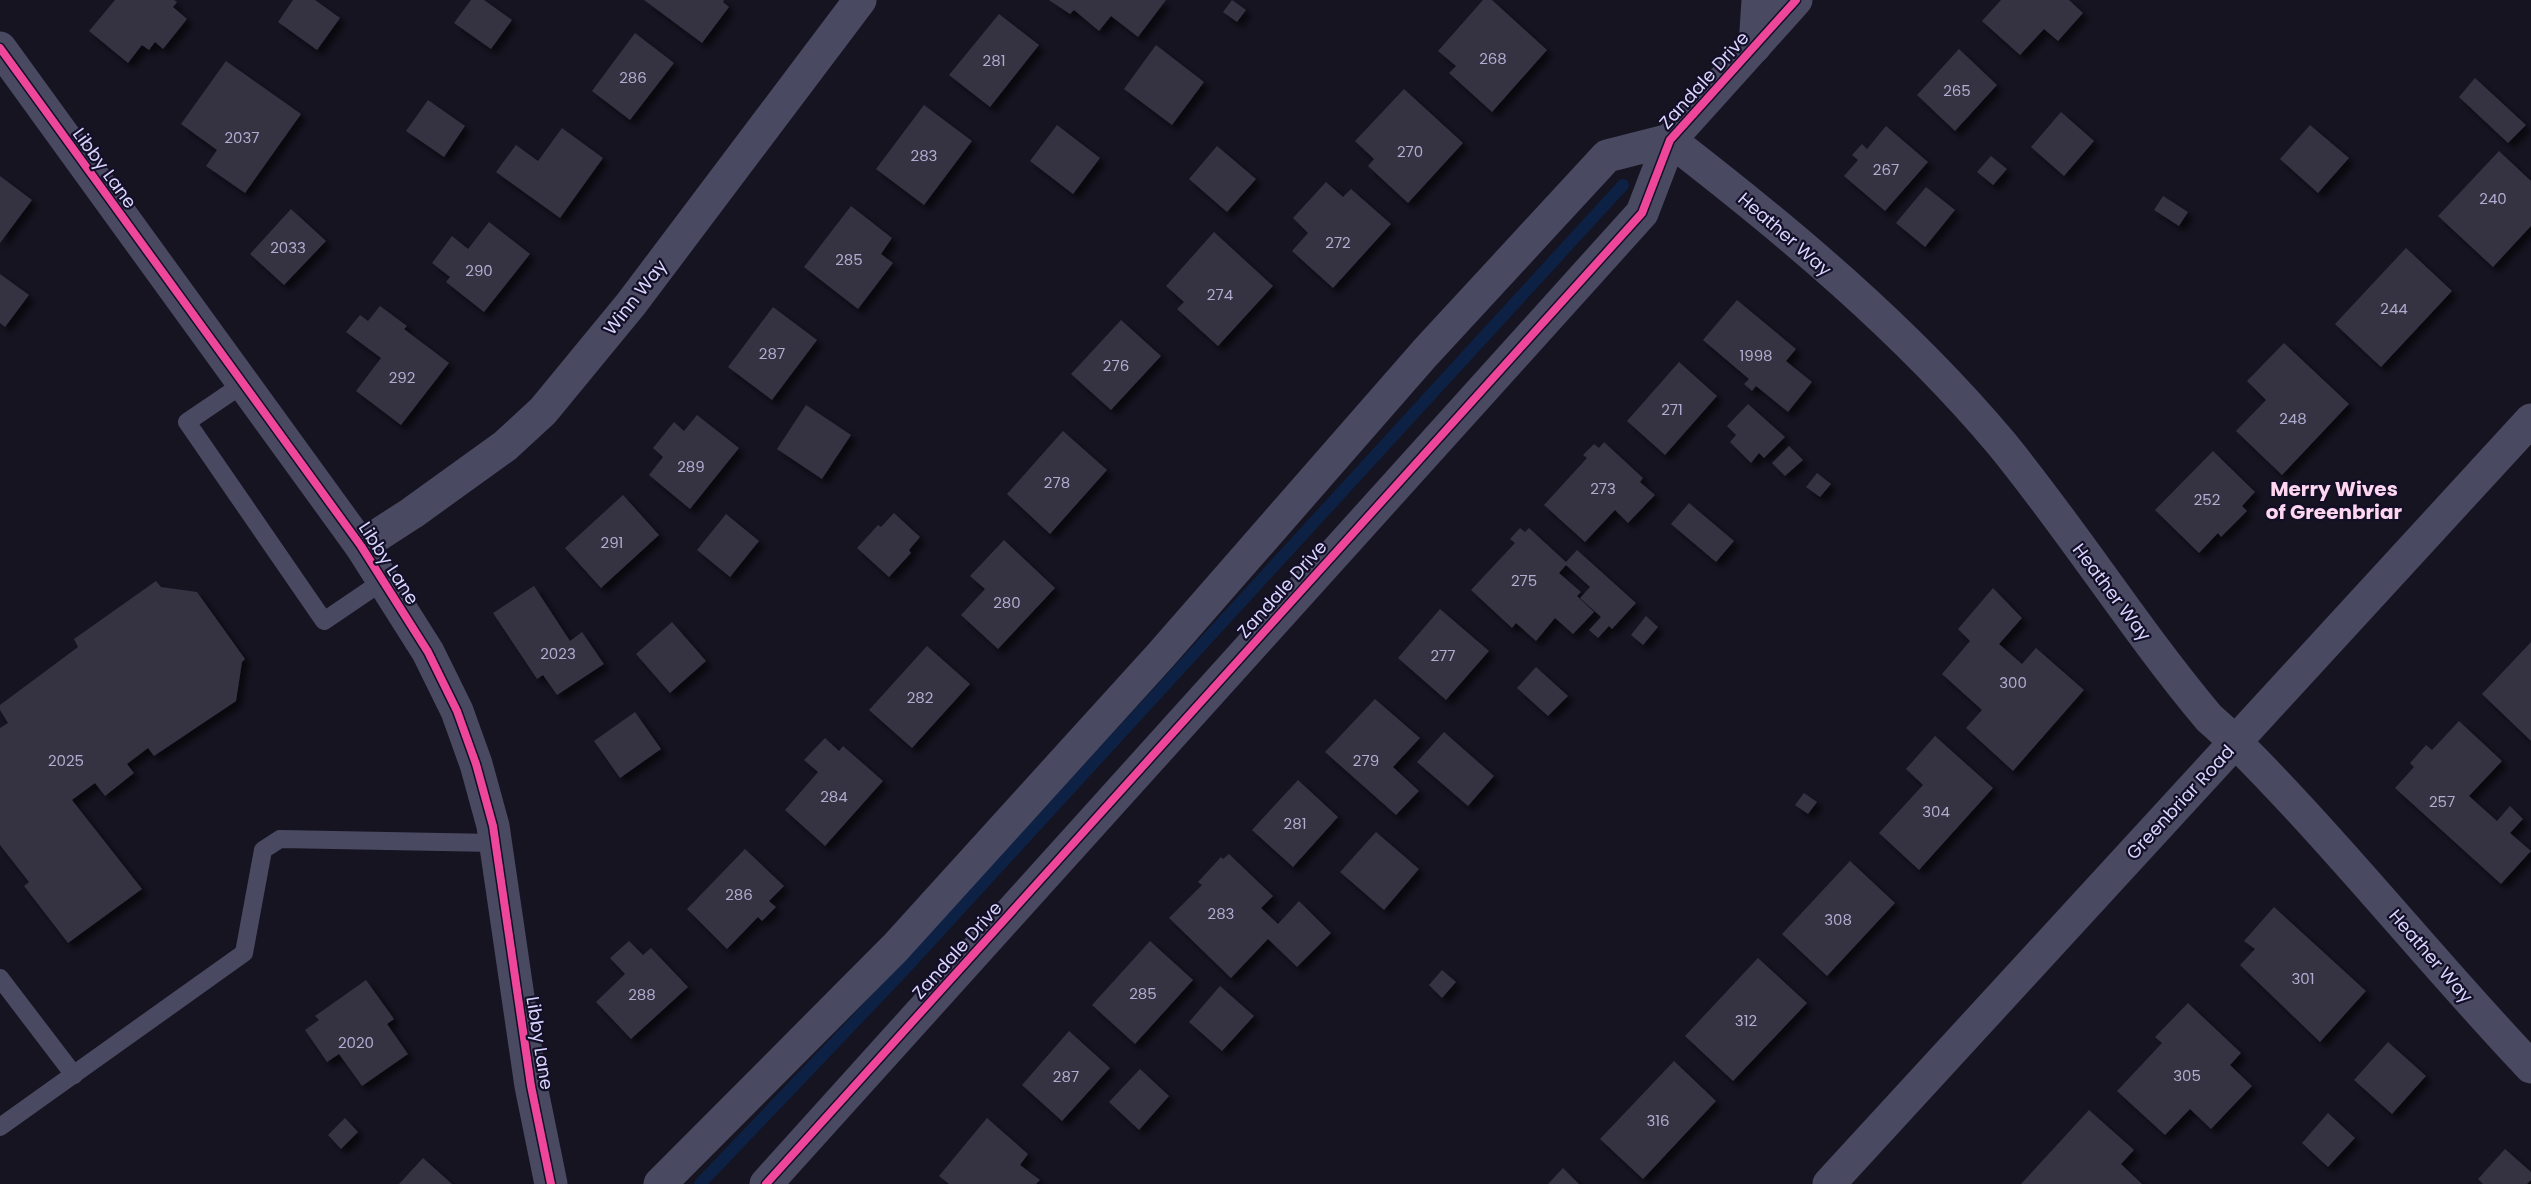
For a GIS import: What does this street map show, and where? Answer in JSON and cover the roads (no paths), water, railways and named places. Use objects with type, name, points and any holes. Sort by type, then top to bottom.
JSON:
[{"type":"street","name":"Winn Way","points":[[361,546],[505,446],[543,411],[631,304],[860,0]]},
{"type":"street","points":[[1755,46],[1758,0]]},
{"type":"street","name":"Zandale Drive","points":[[766,1184],[1642,213],[1670,140],[1796,0]]},
{"type":"street","name":"Libby Lane","points":[[0,48],[361,546],[428,652],[457,711],[476,764],[495,843],[531,1086],[551,1184]]},
{"type":"street","name":"Zandale Drive","points":[[660,1184],[895,948],[1161,655],[1425,353],[1607,156],[1670,140]]},
{"type":"street","name":"Heather Way","points":[[1670,140],[1734,189],[1844,284],[1910,345],[1962,399],[2001,445],[2177,679],[2209,718],[2235,741],[2342,854],[2531,1067]]},
{"type":"street","name":"Greenbriar Road","points":[[1829,1184],[2531,420]]},
{"type":"lane","points":[[243,384],[188,422],[324,621],[383,581]]},
{"type":"lane","points":[[0,1127],[244,953],[263,850],[280,839],[495,843]]},
{"type":"lane","points":[[0,978],[74,1075]]},
{"type":"waterway","points":[[700,1184],[902,972],[1623,185]]},
{"type":"district","name":"Merry Wives of Greenbriar","points":[[2334,500]]}]
